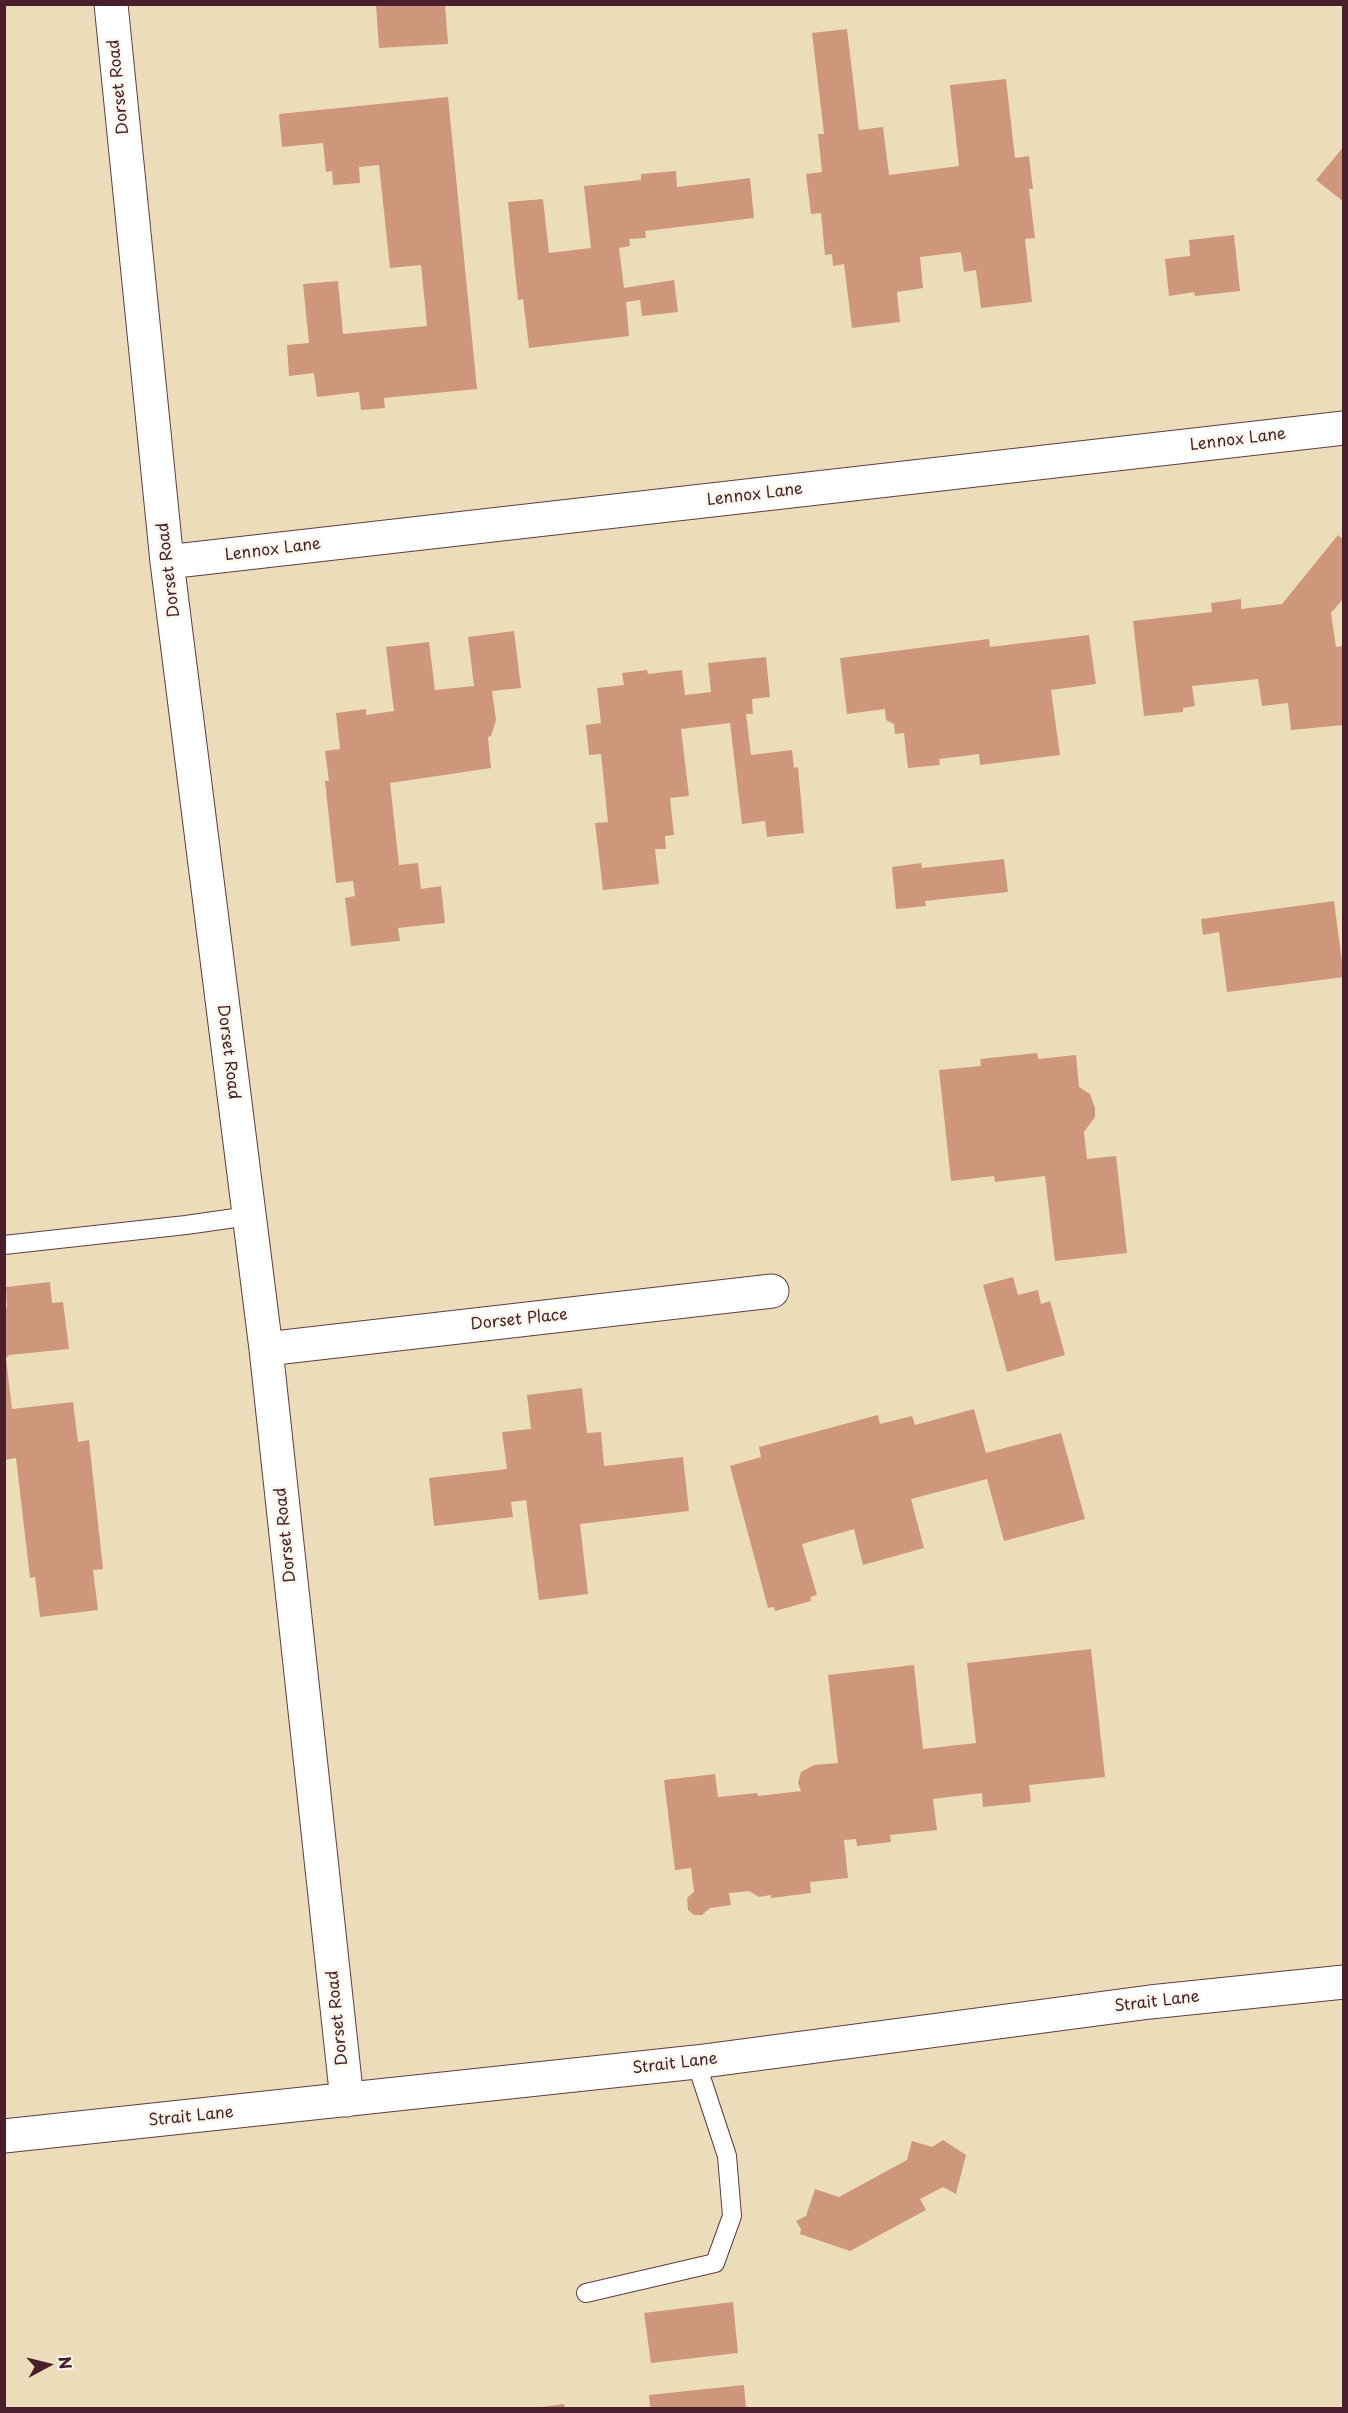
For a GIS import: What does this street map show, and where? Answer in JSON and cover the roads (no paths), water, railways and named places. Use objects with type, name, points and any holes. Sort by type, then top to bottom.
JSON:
[{"type":"street","name":"Dorset Road","points":[[111,4],[167,562],[266,1349],[347,2100]]},
{"type":"street","name":"Lennox Lane","points":[[167,562],[1344,428]]},
{"type":"street","name":"Dorset Place","points":[[266,1349],[772,1291]]},
{"type":"street","name":"Strait Lane","points":[[4,2136],[696,2062],[1150,2002],[1344,1982]]},
{"type":"lane","points":[[4,1245],[249,1216]]},
{"type":"lane","points":[[586,2293],[715,2263],[732,2216],[727,2156],[696,2062]]}]
